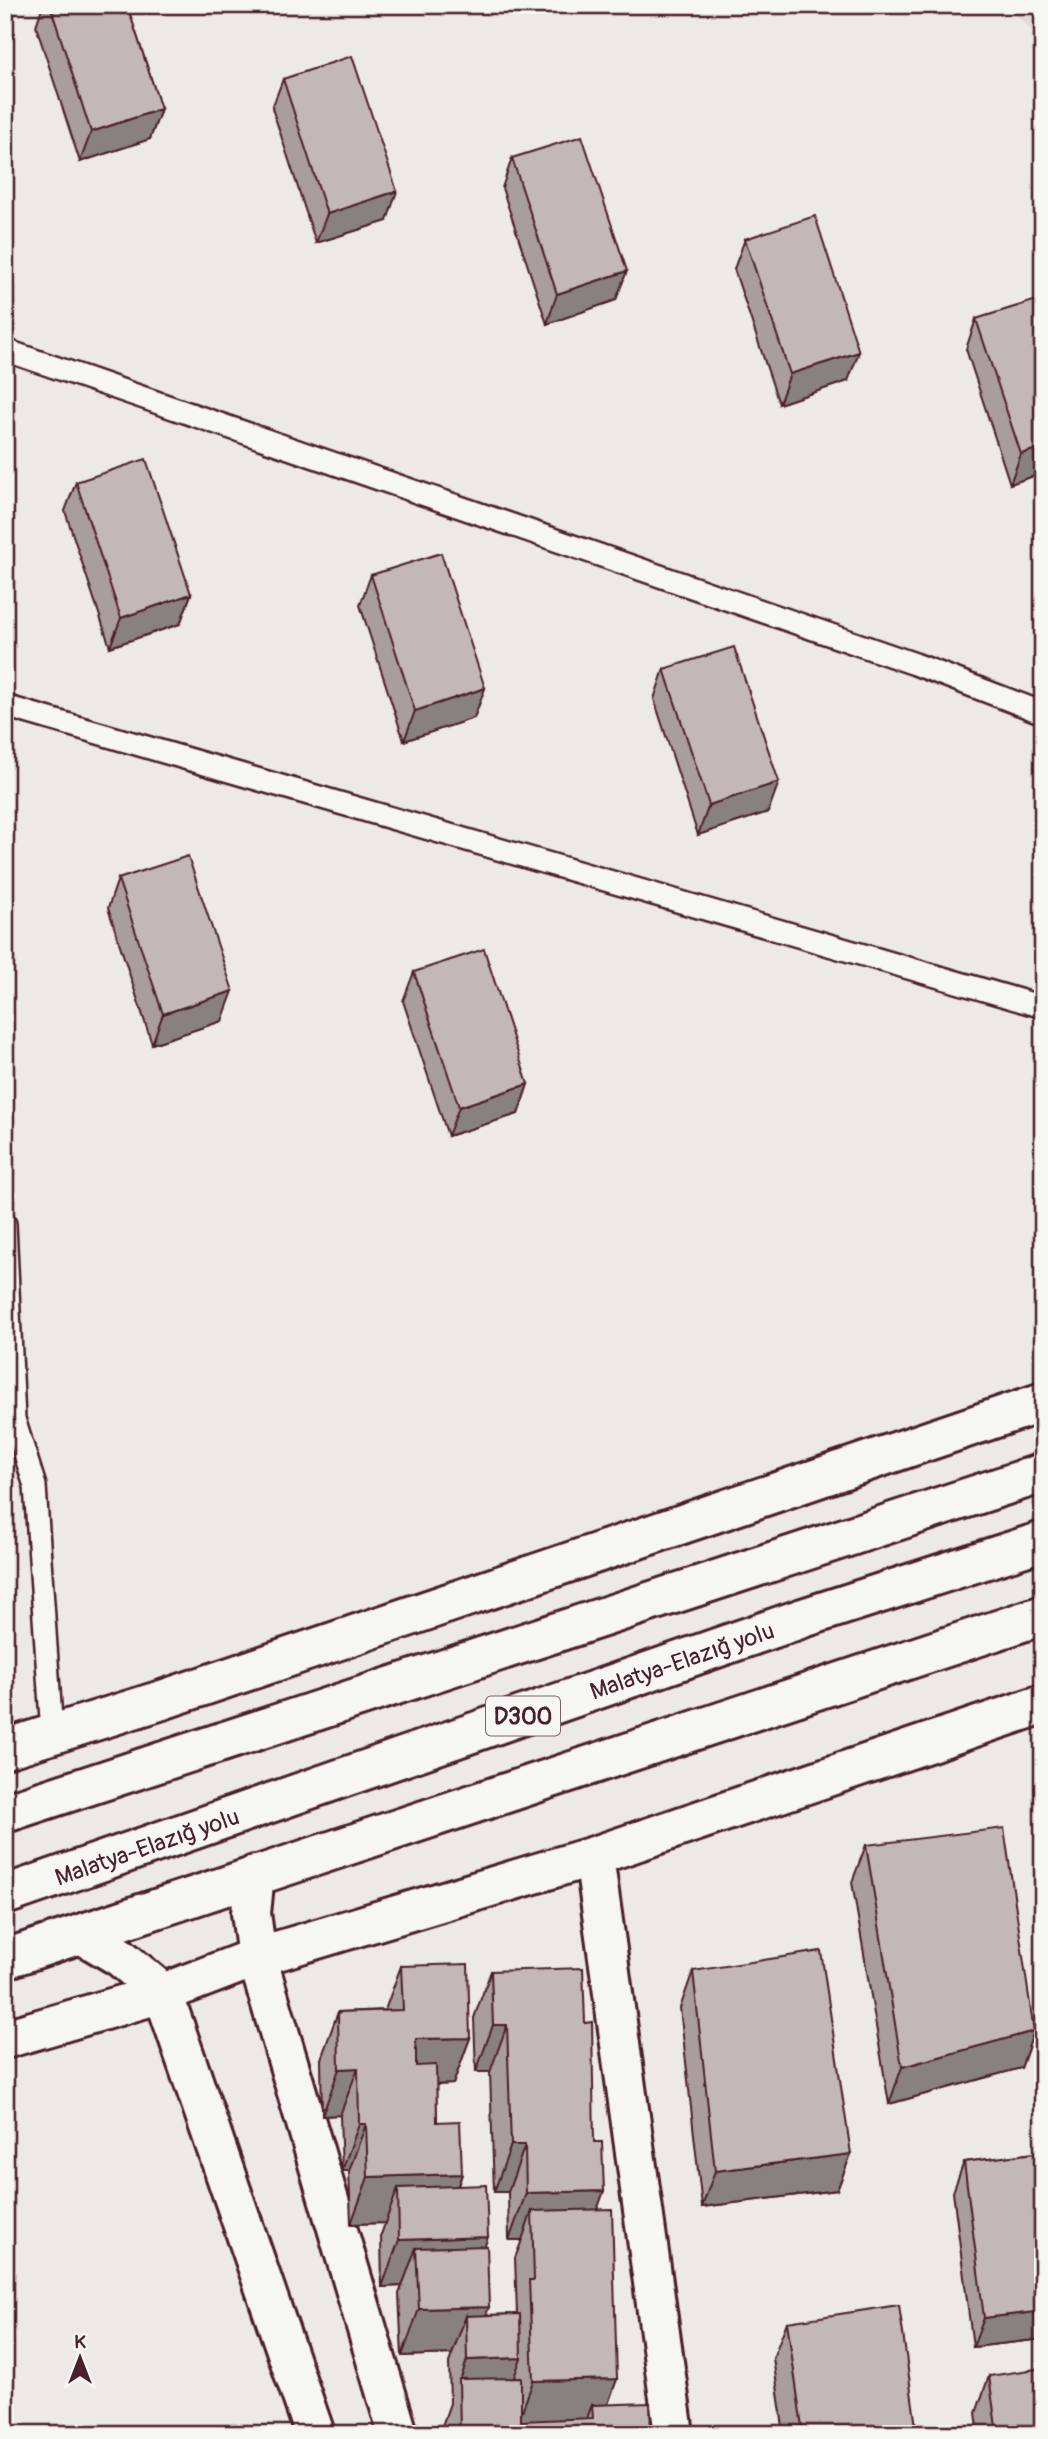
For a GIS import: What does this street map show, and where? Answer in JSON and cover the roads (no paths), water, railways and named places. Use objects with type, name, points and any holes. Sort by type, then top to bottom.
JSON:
[{"type":"main road","points":[[5,1749],[174,1696],[1043,1402]]},
{"type":"main road","points":[[5,1813],[1043,1473]]},
{"type":"main road","name":"Malatya-Elazığ yolu","points":[[5,1895],[803,1618],[1043,1541]]},
{"type":"main road","points":[[5,1959],[1043,1615]]},
{"type":"main road","points":[[5,2039],[163,1993],[257,1957],[594,1856],[1043,1704]]},
{"type":"main road","points":[[594,1856],[674,2434]]},
{"type":"main road","points":[[255,1875],[251,1913],[257,1957],[398,2434]]},
{"type":"main road","points":[[83,1935],[120,1957],[163,1993],[314,2434]]},
{"type":"lane","points":[[5,350],[915,664],[1043,713]]},
{"type":"lane","points":[[5,706],[1043,1007]]},
{"type":"lane","points":[[5,1224],[14,1419],[35,1486],[52,1734]]}]
